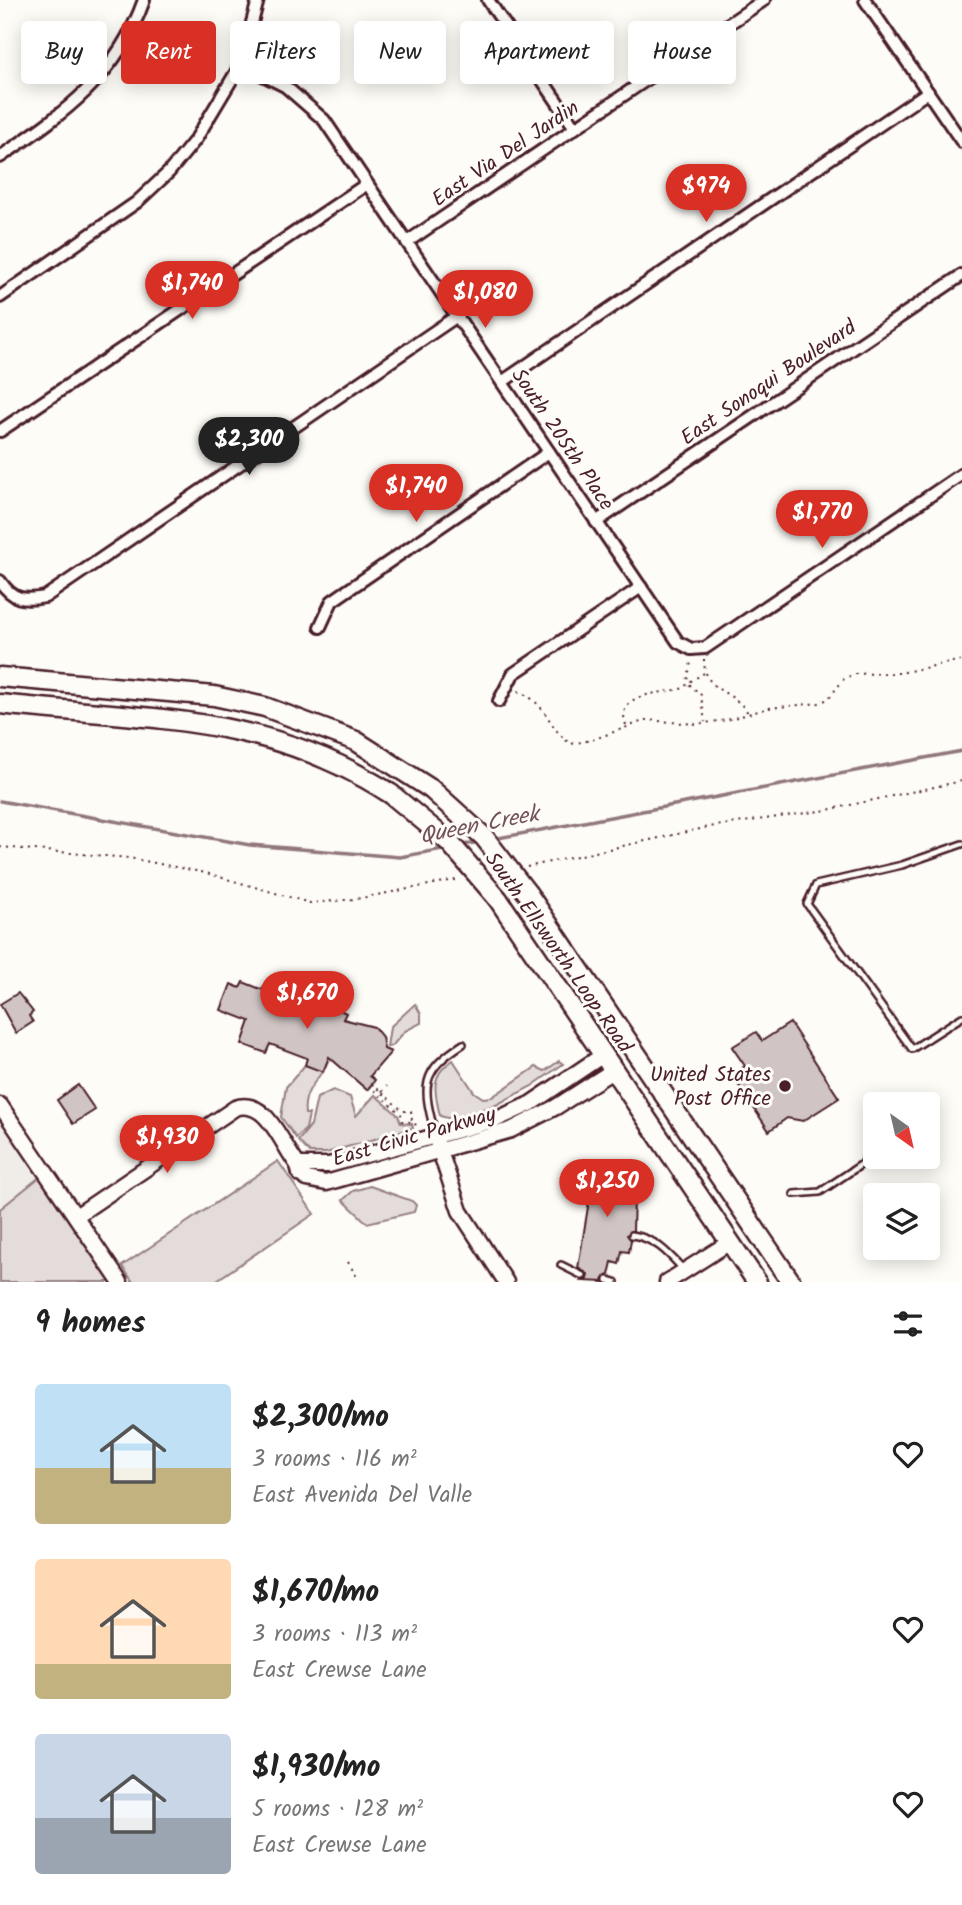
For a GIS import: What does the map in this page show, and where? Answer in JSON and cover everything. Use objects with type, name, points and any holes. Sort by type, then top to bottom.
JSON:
[{"type":"main road","name":"South Ellsworth Loop Road","points":[[0,677],[214,696],[265,707],[356,741],[431,789],[484,838],[528,894],[791,1282]]},
{"type":"main road","name":"South Ellsworth Loop Road","points":[[0,704],[237,729],[317,753],[391,794],[455,848],[498,899],[757,1282]]},
{"type":"main road","points":[[730,1242],[751,1224]]},
{"type":"street","points":[[0,157],[86,95],[111,63],[139,16],[144,0]]},
{"type":"street","points":[[252,21],[258,0]]},
{"type":"street","points":[[488,0],[575,128]]},
{"type":"street","name":"East Via Del Jardin","points":[[407,243],[764,0]]},
{"type":"street","points":[[865,0],[962,142]]},
{"type":"street","points":[[0,297],[137,202],[169,172],[196,139],[230,82]]},
{"type":"street","name":"South 205th Place","points":[[281,84],[324,120],[678,642],[689,648]]},
{"type":"street","points":[[502,382],[928,92]]},
{"type":"street","points":[[0,431],[367,184]]},
{"type":"street","name":"East Sonoqui Boulevard","points":[[596,522],[962,275]]},
{"type":"street","points":[[0,581],[9,595],[26,601],[45,597],[457,316]]},
{"type":"street","points":[[320,627],[332,601],[549,452]]},
{"type":"street","points":[[689,648],[705,648],[962,474]]},
{"type":"street","points":[[499,701],[513,674],[641,587]]},
{"type":"street","name":"East Civic Parkway","points":[[76,1216],[244,1105],[262,1112],[298,1164],[300,1174],[307,1179],[326,1183],[438,1144],[514,1113],[608,1062]]},
{"type":"street","points":[[0,1105],[120,1282]]},
{"type":"street","points":[[438,1144],[460,1211],[506,1282]]},
{"type":"street","points":[[667,1282],[730,1242]]},
{"type":"lane","points":[[962,844],[902,865],[816,885],[807,904],[912,1049],[962,1017]]},
{"type":"lane","points":[[438,1144],[427,1099],[428,1077],[444,1056],[463,1044]]},
{"type":"lane","points":[[794,1194],[820,1192],[863,1163]]},
{"type":"lane","points":[[632,1235],[643,1236],[660,1246],[685,1271]]},
{"type":"lane","points":[[561,1265],[583,1276]]},
{"type":"path","points":[[688,683],[691,661],[689,648]]},
{"type":"path","points":[[705,648],[705,673],[712,684],[739,701],[749,713]]},
{"type":"path","points":[[507,686],[539,703],[559,736],[571,744],[593,740],[646,720],[705,723],[769,708],[820,704],[828,699],[844,680],[854,674],[900,673],[962,660]]},
{"type":"path","points":[[626,727],[623,718],[626,709],[637,699],[651,692],[679,690],[705,673]]},
{"type":"path","points":[[688,683],[701,695],[705,723]]},
{"type":"path","points":[[0,849],[6,849]]},
{"type":"path","points":[[412,1121],[411,1111],[403,1111],[371,1085],[401,1114],[402,1121],[412,1121],[421,1129]]},
{"type":"path","points":[[382,1092],[387,1086]]},
{"type":"path","points":[[348,1262],[357,1277]]},
{"type":"shaded area","points":[[415,1004],[421,1014],[421,1023],[405,1031],[392,1046],[387,1047],[390,1027]]},
{"type":"shaded area","points":[[453,1060],[474,1092],[483,1098],[492,1097],[536,1067],[545,1071],[559,1061],[563,1064],[532,1086],[496,1105],[451,1119],[440,1116],[436,1084],[440,1072]]},
{"type":"shaded area","points":[[305,1065],[323,1071],[306,1098],[305,1114],[309,1114],[306,1129],[296,1138],[281,1117],[286,1087]]},
{"type":"shaded area","points":[[333,1090],[350,1097],[356,1116],[375,1095],[398,1115],[401,1123],[412,1124],[413,1128],[326,1153],[310,1153],[298,1141],[311,1125],[317,1098]]},
{"type":"shaded area","points":[[0,1104],[46,1172],[0,1209]]},
{"type":"shaded area","points":[[278,1161],[314,1214],[214,1282],[133,1282],[122,1266]]},
{"type":"shaded area","points":[[46,1172],[120,1282],[0,1282],[0,1209]]},
{"type":"shaded area","points":[[370,1186],[412,1201],[416,1205],[414,1212],[367,1223],[343,1200],[353,1191]]},
{"type":"building","points":[[243,982],[263,990],[266,983],[276,987],[277,983],[291,988],[287,999],[324,1014],[328,1004],[346,1013],[343,1019],[374,1027],[382,1037],[384,1049],[391,1052],[370,1076],[375,1080],[367,1090],[329,1057],[323,1072],[305,1065],[307,1058],[270,1044],[266,1053],[242,1044],[250,1021],[221,1010],[231,984],[240,988]]},
{"type":"building","points":[[18,993],[33,1012],[29,1016],[33,1022],[16,1033],[0,1004]]},
{"type":"building","name":"United States Post Office","points":[[790,1023],[839,1098],[803,1121],[787,1118],[769,1131],[732,1075],[745,1066],[732,1047],[756,1032],[762,1041]]},
{"type":"building","points":[[78,1085],[95,1110],[73,1124],[57,1100]]},
{"type":"building","points":[[612,1163],[641,1173],[637,1196],[634,1196],[633,1230],[627,1235],[631,1240],[629,1252],[622,1251],[619,1264],[612,1262],[609,1275],[604,1277],[603,1282],[583,1281],[588,1274],[578,1268],[589,1201],[578,1197],[583,1170],[610,1173]]},
{"type":"waterway","name":"Queen Creek","points":[[493,839],[962,751]]},
{"type":"waterway","name":"Queen Creek","points":[[0,801],[250,845],[400,857],[448,848]]},
{"type":"waterway","name":"Queen Creek","points":[[459,846],[479,842]]},
{"type":"place","name":"United States Post Office","points":[[785,1086]]}]
